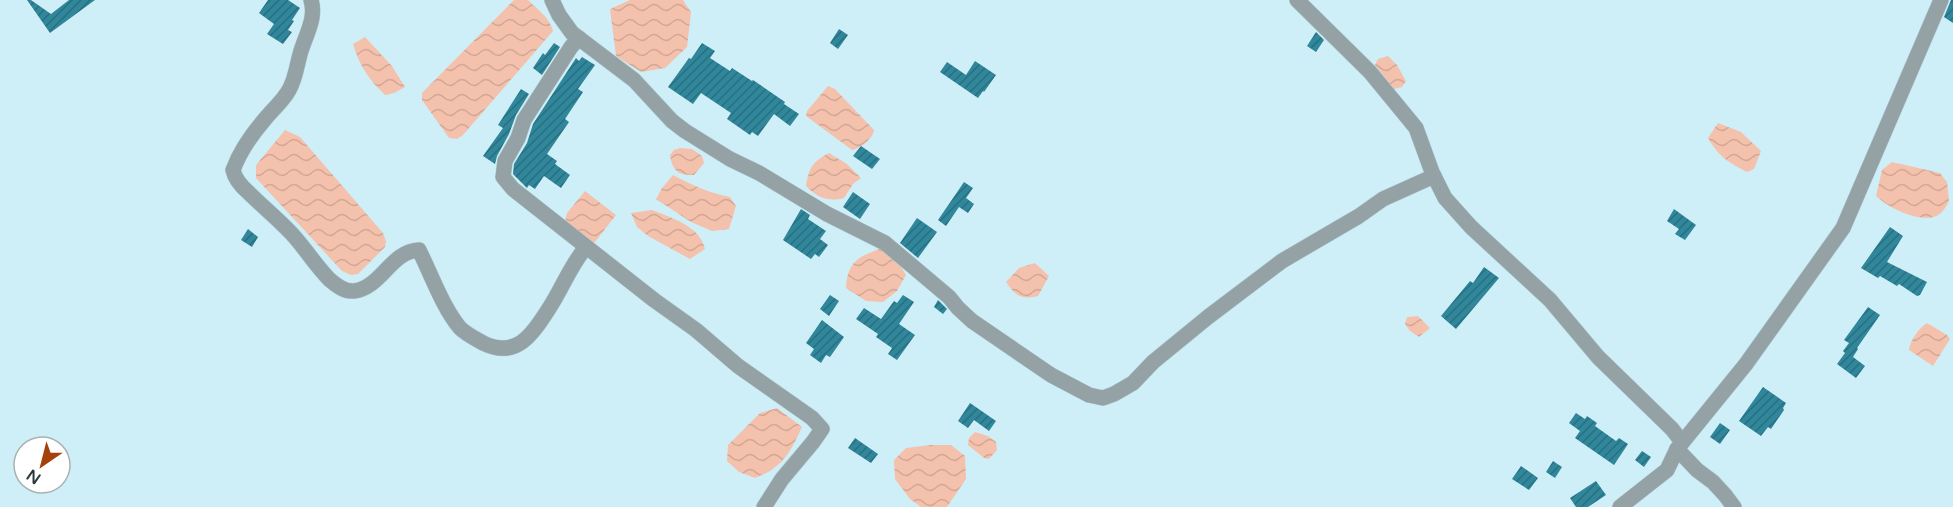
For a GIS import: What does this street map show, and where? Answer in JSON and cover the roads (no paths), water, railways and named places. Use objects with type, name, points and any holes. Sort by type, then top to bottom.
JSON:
[{"type":"street","points":[[311,0],[311,25],[299,55],[296,78],[288,92],[265,118],[246,145],[232,170],[234,177],[243,188],[283,225],[331,281],[346,291],[356,291],[366,287],[404,254],[412,250],[419,250],[431,277],[461,329],[490,346],[511,349],[527,338],[547,312],[577,258],[586,247]]},
{"type":"street","points":[[552,0],[565,25],[634,80],[672,121],[685,131],[820,210],[885,243],[949,297],[958,309],[972,321],[1051,375],[1089,395],[1103,398],[1114,394],[1132,382],[1199,324],[1282,261],[1359,216],[1383,199],[1434,176]]},
{"type":"street","points":[[1297,0],[1370,72],[1416,128],[1445,198],[1471,227],[1550,300],[1590,349],[1654,411],[1697,470],[1713,482],[1734,507]]},
{"type":"street","points":[[1620,507],[1667,470],[1680,445],[1746,364],[1843,228],[1941,0]]},
{"type":"street","points":[[579,38],[571,46],[524,120],[519,136],[505,161],[502,174],[513,189],[696,330],[738,366],[812,418],[822,429],[782,479],[764,507]]},
{"type":"water","points":[[514,0],[528,0],[546,18],[553,31],[463,135],[457,139],[449,138],[422,100],[422,93]]},
{"type":"water","points":[[630,0],[683,0],[691,12],[687,47],[665,68],[641,72],[616,56],[610,9]]},
{"type":"water","points":[[365,37],[392,66],[405,87],[385,95],[374,84],[365,72],[353,44]]},
{"type":"water","points":[[1388,56],[1397,65],[1406,81],[1402,87],[1394,89],[1375,65],[1378,59]]},
{"type":"water","points":[[828,86],[835,89],[874,130],[869,140],[855,149],[852,150],[806,116],[807,111]]},
{"type":"water","points":[[1718,123],[1741,132],[1761,151],[1754,169],[1747,172],[1729,162],[1716,150],[1708,138]]},
{"type":"water","points":[[285,130],[300,137],[383,233],[386,241],[385,247],[358,274],[351,275],[342,271],[256,178],[256,165]]},
{"type":"water","points":[[692,149],[702,156],[704,163],[694,175],[680,173],[672,165],[670,155],[674,150]]},
{"type":"water","points":[[829,153],[847,164],[861,178],[853,184],[844,198],[833,200],[824,198],[806,186],[812,166]]},
{"type":"water","points":[[1892,162],[1940,173],[1947,182],[1949,201],[1941,213],[1934,217],[1917,217],[1889,206],[1876,196],[1882,170]]},
{"type":"water","points":[[673,175],[701,188],[730,197],[736,206],[729,229],[712,231],[691,222],[656,199]]},
{"type":"water","points":[[585,191],[616,215],[592,243],[565,222],[567,213]]},
{"type":"water","points":[[652,210],[691,229],[702,241],[705,249],[690,259],[648,236],[637,227],[631,213]]},
{"type":"water","points":[[882,248],[898,262],[906,275],[897,291],[883,302],[866,301],[846,288],[849,271],[861,257]]},
{"type":"water","points":[[1035,263],[1049,276],[1038,296],[1019,296],[1006,282],[1019,268]]},
{"type":"water","points":[[1418,316],[1430,328],[1419,337],[1405,324],[1407,317]]},
{"type":"water","points":[[1927,323],[1950,339],[1933,366],[1909,350],[1915,335]]},
{"type":"water","points":[[777,408],[802,427],[794,444],[779,464],[765,474],[755,478],[739,472],[727,461],[728,445],[760,413]]},
{"type":"water","points":[[975,432],[988,436],[996,442],[997,450],[989,459],[984,458],[968,445],[969,438]]},
{"type":"water","points":[[951,445],[965,456],[966,479],[947,507],[921,507],[910,499],[895,479],[894,460],[906,448]]}]
